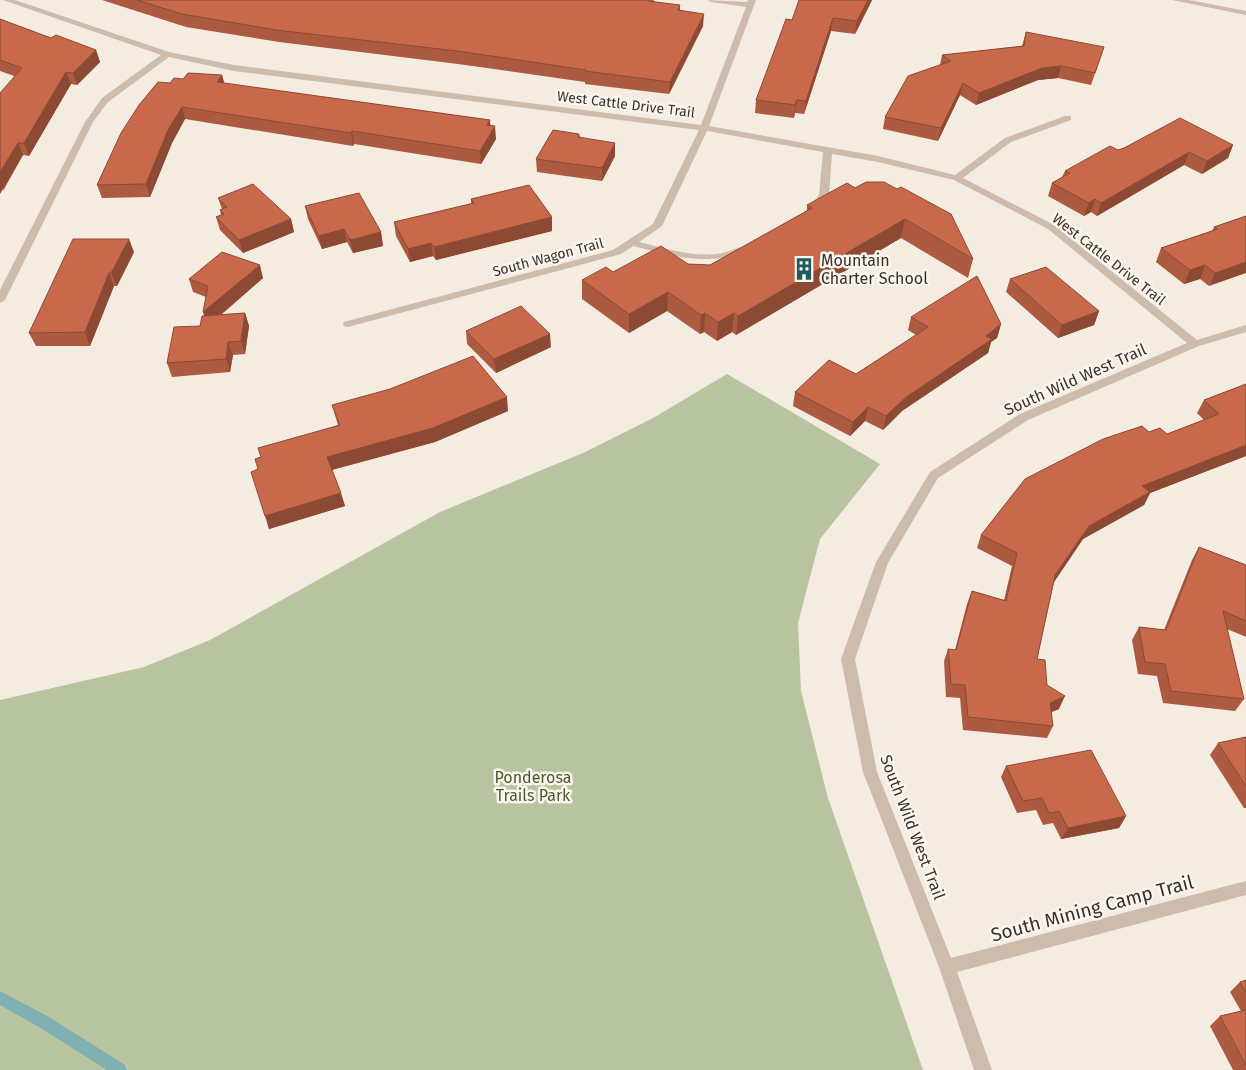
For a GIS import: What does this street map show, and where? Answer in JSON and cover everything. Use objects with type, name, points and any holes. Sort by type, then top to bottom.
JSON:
[{"type":"street","name":"West Cattle Drive Trail","points":[[6,0],[167,54],[234,68],[704,128],[828,150],[957,178],[1050,227],[1195,344]]},
{"type":"street","points":[[711,0],[751,2]]},
{"type":"street","points":[[1176,0],[1246,13]]},
{"type":"street","name":"South Wagon Trail","points":[[348,324],[618,252],[657,226],[704,128],[751,2]]},
{"type":"street","points":[[0,300],[89,122],[105,100],[167,54]]},
{"type":"street","points":[[957,178],[1008,140],[1068,118]]},
{"type":"street","points":[[803,216],[824,195],[828,150]]},
{"type":"street","points":[[632,243],[703,258],[736,253],[751,245]]},
{"type":"street","name":"South Wild West Trail","points":[[983,1070],[948,967],[870,772],[848,659],[882,562],[934,475],[1024,417],[1195,344],[1246,328]]},
{"type":"street","name":"South Mining Camp Trail","points":[[948,967],[1246,888]]},
{"type":"green space","name":"Ponderosa Trails Park","points":[[727,374],[880,464],[820,539],[798,623],[801,691],[828,798],[923,1070],[0,1070],[0,700],[144,667],[210,640],[440,512],[583,453],[653,418]]},
{"type":"building","points":[[137,0],[648,0],[680,5],[678,10],[704,14],[670,82],[457,51],[276,30],[182,14]]},
{"type":"building","points":[[799,0],[868,0],[857,21],[833,18],[806,101],[797,100],[795,105],[756,100],[786,19],[792,20]]},
{"type":"building","points":[[0,19],[51,38],[56,35],[96,50],[73,73],[66,72],[24,143],[18,143],[0,172],[0,93],[22,68],[0,60]]},
{"type":"building","points":[[1026,32],[1104,47],[1095,73],[1061,66],[1042,68],[979,93],[963,83],[941,128],[885,117],[908,76],[951,61],[942,55],[1024,46]]},
{"type":"building","points":[[188,73],[222,75],[217,82],[490,120],[487,125],[495,126],[480,151],[182,107],[168,130],[146,184],[97,185],[121,133],[139,105],[158,82],[170,83],[174,78],[183,79]]},
{"type":"building","points":[[1180,118],[1233,145],[1207,161],[1189,152],[1101,203],[1095,199],[1089,203],[1052,183],[1070,173],[1065,171],[1110,146],[1118,150],[1124,148]]},
{"type":"building","points":[[553,130],[579,134],[578,137],[615,143],[602,168],[536,159]]},
{"type":"building","points":[[866,182],[884,182],[897,189],[901,187],[951,214],[973,259],[905,219],[738,316],[734,313],[718,322],[705,313],[701,315],[668,292],[629,314],[582,280],[606,267],[613,272],[661,246],[688,264],[710,265],[812,208],[807,205],[847,183],[855,188]]},
{"type":"building","points":[[253,184],[291,219],[239,240],[216,217],[224,214],[220,210],[227,207],[218,198]]},
{"type":"building","points":[[529,185],[552,217],[434,247],[431,243],[408,249],[394,222],[474,203],[471,199]]},
{"type":"building","points":[[359,193],[381,232],[350,240],[344,229],[319,236],[305,206]]},
{"type":"building","points":[[1246,216],[1246,262],[1215,273],[1205,265],[1190,270],[1161,248],[1218,229],[1214,227]]},
{"type":"building","points":[[73,239],[129,239],[111,273],[109,273],[85,332],[29,333]]},
{"type":"building","points":[[222,252],[260,265],[203,312],[208,286],[189,279]]},
{"type":"building","points":[[1046,267],[1099,311],[1062,325],[1010,279]]},
{"type":"building","points":[[977,276],[1001,324],[986,336],[992,339],[905,398],[886,416],[868,407],[853,422],[795,392],[829,360],[856,374],[928,327],[911,317]]},
{"type":"building","points":[[521,306],[550,334],[494,359],[466,331]]},
{"type":"building","points":[[245,313],[241,341],[228,342],[226,359],[167,363],[174,327],[200,326],[202,316]]},
{"type":"building","points":[[473,356],[507,397],[433,428],[327,457],[341,493],[265,516],[251,472],[258,469],[255,459],[261,457],[258,448],[340,425],[332,405],[390,389]]},
{"type":"building","points":[[1246,384],[1246,445],[1142,486],[1150,492],[1089,526],[1055,575],[1037,659],[1045,660],[1047,685],[1065,696],[1050,703],[1053,726],[968,717],[965,685],[951,684],[948,649],[956,650],[972,591],[1006,601],[1017,553],[981,535],[1025,479],[1103,439],[1142,426],[1149,432],[1160,428],[1167,434],[1219,414],[1204,400]]},
{"type":"building","points":[[1199,547],[1246,565],[1246,621],[1223,611],[1244,699],[1171,691],[1165,664],[1145,662],[1139,627],[1166,630]]},
{"type":"building","points":[[1246,737],[1246,786],[1218,743]]},
{"type":"building","points":[[1091,750],[1126,816],[1068,828],[1059,811],[1049,813],[1042,798],[1023,801],[1006,766]]},
{"type":"building","points":[[1246,980],[1246,992],[1240,982]]},
{"type":"building","points":[[1246,1010],[1246,1065],[1220,1016]]},
{"type":"waterway","points":[[0,998],[44,1022],[120,1070]]},
{"type":"place","name":"Mountain Charter School","points":[[804,269]]}]
